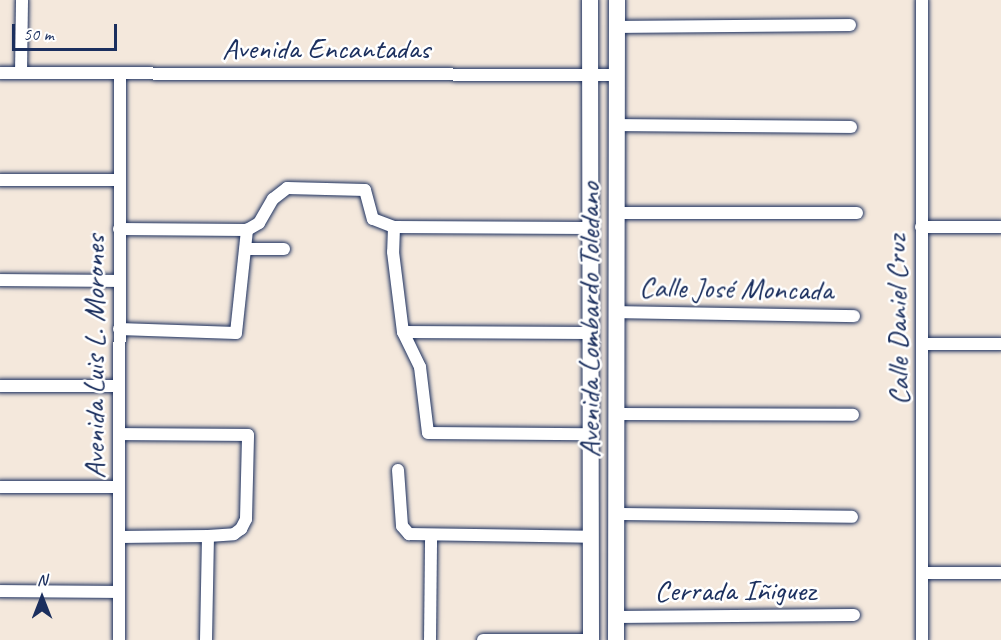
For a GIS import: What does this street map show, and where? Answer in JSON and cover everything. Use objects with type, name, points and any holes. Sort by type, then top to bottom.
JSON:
[{"type":"main road","name":"Avenida Lombardo Toledano","points":[[590,0],[591,640]]},
{"type":"main road","name":"Avenida Lombardo Toledano","points":[[616,640],[617,0]]},
{"type":"main road","points":[[590,469],[616,469]]},
{"type":"street","points":[[21,73],[22,0]]},
{"type":"street","name":"Calle Daniel Cruz","points":[[922,0],[921,227],[924,344],[922,640]]},
{"type":"street","points":[[617,27],[850,25]]},
{"type":"street","name":"Avenida Encantadas","points":[[0,73],[616,75]]},
{"type":"street","name":"Avenida Luis L. Morones","points":[[119,640],[120,74]]},
{"type":"street","points":[[616,125],[851,127]]},
{"type":"street","points":[[0,180],[120,180]]},
{"type":"street","points":[[119,229],[247,230],[259,224],[273,199],[286,188],[365,190],[373,219],[394,227],[589,228]]},
{"type":"street","points":[[616,213],[857,213]]},
{"type":"street","points":[[394,227],[393,252],[403,332],[420,367],[428,433],[590,434]]},
{"type":"street","points":[[921,227],[1001,227]]},
{"type":"street","points":[[119,329],[236,333],[247,230]]},
{"type":"street","points":[[246,249],[284,249]]},
{"type":"street","points":[[0,280],[120,281]]},
{"type":"street","name":"Calle José Moncada","points":[[617,312],[854,316]]},
{"type":"street","points":[[403,332],[589,333]]},
{"type":"street","points":[[924,344],[1001,344]]},
{"type":"street","points":[[0,386],[119,386]]},
{"type":"street","points":[[616,414],[853,415]]},
{"type":"street","points":[[119,434],[248,435],[246,519],[241,529],[234,534],[208,536],[119,537]]},
{"type":"street","points":[[398,470],[402,526],[409,534],[431,537],[590,537]]},
{"type":"street","points":[[0,487],[119,487]]},
{"type":"street","points":[[617,514],[852,516]]},
{"type":"street","points":[[206,640],[208,536]]},
{"type":"street","points":[[430,640],[431,537]]},
{"type":"street","points":[[923,573],[1001,573]]},
{"type":"street","points":[[0,591],[118,592]]},
{"type":"street","name":"Cerrada Iñiguez","points":[[615,617],[854,615]]},
{"type":"street","points":[[483,640],[591,640]]}]
